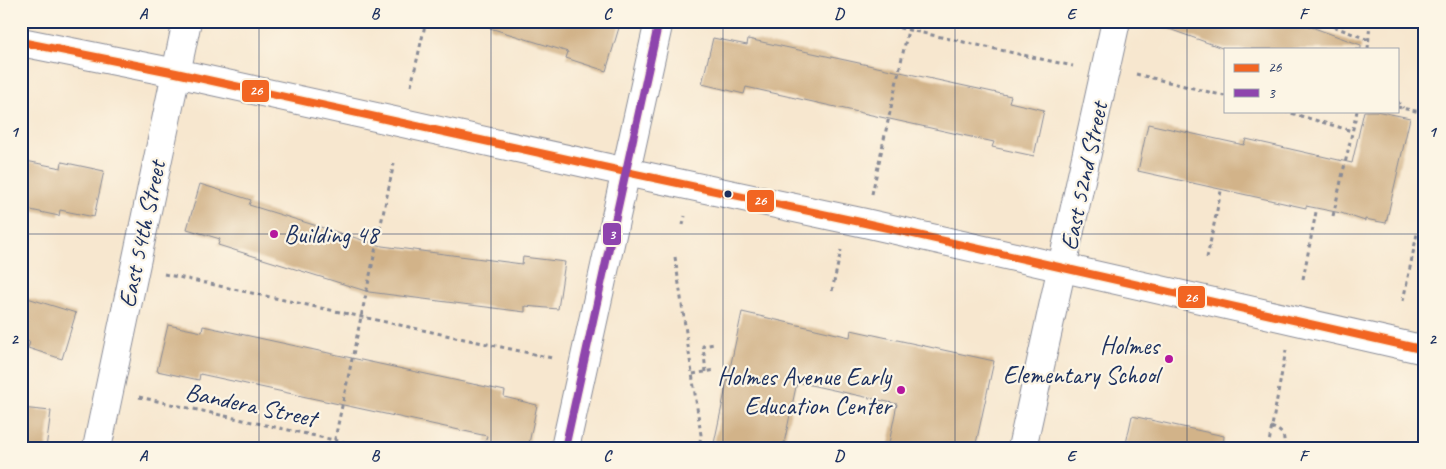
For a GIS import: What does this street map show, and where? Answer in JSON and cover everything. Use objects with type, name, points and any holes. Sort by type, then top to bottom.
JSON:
[{"type":"street","name":"East 54th Street","points":[[97,448],[187,21]]},
{"type":"street","points":[[565,448],[659,21]]},
{"type":"street","name":"East 52nd Street","points":[[1022,448],[1116,21]]},
{"type":"street","points":[[21,42],[176,73],[865,223],[1425,350]]},
{"type":"path","points":[[411,86],[426,21]]},
{"type":"path","points":[[868,21],[1078,67]]},
{"type":"path","points":[[874,187],[910,21]]},
{"type":"path","points":[[1319,21],[1369,40]]},
{"type":"path","points":[[1368,48],[1370,21]]},
{"type":"path","points":[[1132,74],[1140,74],[1224,96]]},
{"type":"path","points":[[1398,102],[1404,109]]},
{"type":"path","points":[[1398,107],[1425,113]]},
{"type":"path","points":[[1287,112],[1352,131]]},
{"type":"path","points":[[1333,216],[1356,112]]},
{"type":"path","points":[[333,448],[394,163]]},
{"type":"path","points":[[1207,258],[1221,191]]},
{"type":"path","points":[[1303,279],[1316,212]]},
{"type":"path","points":[[1403,301],[1417,234]]},
{"type":"path","points":[[675,257],[701,435],[699,448]]},
{"type":"path","points":[[832,291],[839,259]]},
{"type":"path","points":[[162,273],[552,358]]},
{"type":"path","points":[[706,372],[703,346],[714,344]]},
{"type":"path","points":[[1268,448],[1284,359]]},
{"type":"path","points":[[693,374],[716,370]]},
{"type":"path","name":"Bandera Street","points":[[133,396],[370,448]]},
{"type":"path","points":[[1271,427],[1281,431],[1285,437],[1284,445],[1297,448]]},
{"type":"building","points":[[491,21],[621,21],[606,71],[566,58],[568,52],[490,28]]},
{"type":"building","points":[[1159,21],[1295,21],[1361,45],[1361,48],[1224,49],[1158,25]]},
{"type":"building","points":[[713,38],[747,45],[748,39],[1011,96],[1009,102],[1044,110],[1034,156],[992,147],[994,142],[746,87],[744,94],[702,84]]},
{"type":"building","points":[[1364,112],[1381,112],[1410,118],[1386,223],[1365,219],[1365,221],[1341,213],[1306,206],[1306,208],[1138,171],[1148,124],[1244,145],[1246,139],[1352,163]]},
{"type":"building","points":[[21,160],[61,168],[62,162],[104,171],[94,217],[60,210],[59,216],[21,208]]},
{"type":"building","points":[[200,184],[251,200],[249,205],[382,246],[522,264],[523,257],[565,262],[558,309],[525,306],[525,312],[369,292],[218,245],[220,239],[187,229]]},
{"type":"building","points":[[21,296],[76,313],[62,359],[28,348],[30,342],[21,339]]},
{"type":"building","points":[[742,312],[850,337],[851,330],[994,361],[975,448],[888,448],[897,404],[797,382],[783,448],[713,448]]},
{"type":"building","points":[[168,325],[202,332],[203,326],[505,391],[504,397],[537,405],[528,448],[510,448],[485,442],[487,436],[200,374],[199,380],[157,371]]},
{"type":"building","points":[[21,408],[51,411],[46,448],[21,448]]},
{"type":"building","points":[[1132,416],[1224,436],[1223,448],[1125,448]]},
{"type":"transit line","name":"3","points":[[565,448],[659,21]]},
{"type":"transit line","name":"26","points":[[21,42],[176,73],[865,223],[1425,350]]},
{"type":"place","name":"Building 48","points":[[274,234]]},
{"type":"place","name":"Holmes Elementary School","points":[[1169,359]]},
{"type":"place","name":"Holmes Avenue Early Education Center","points":[[901,390]]}]
